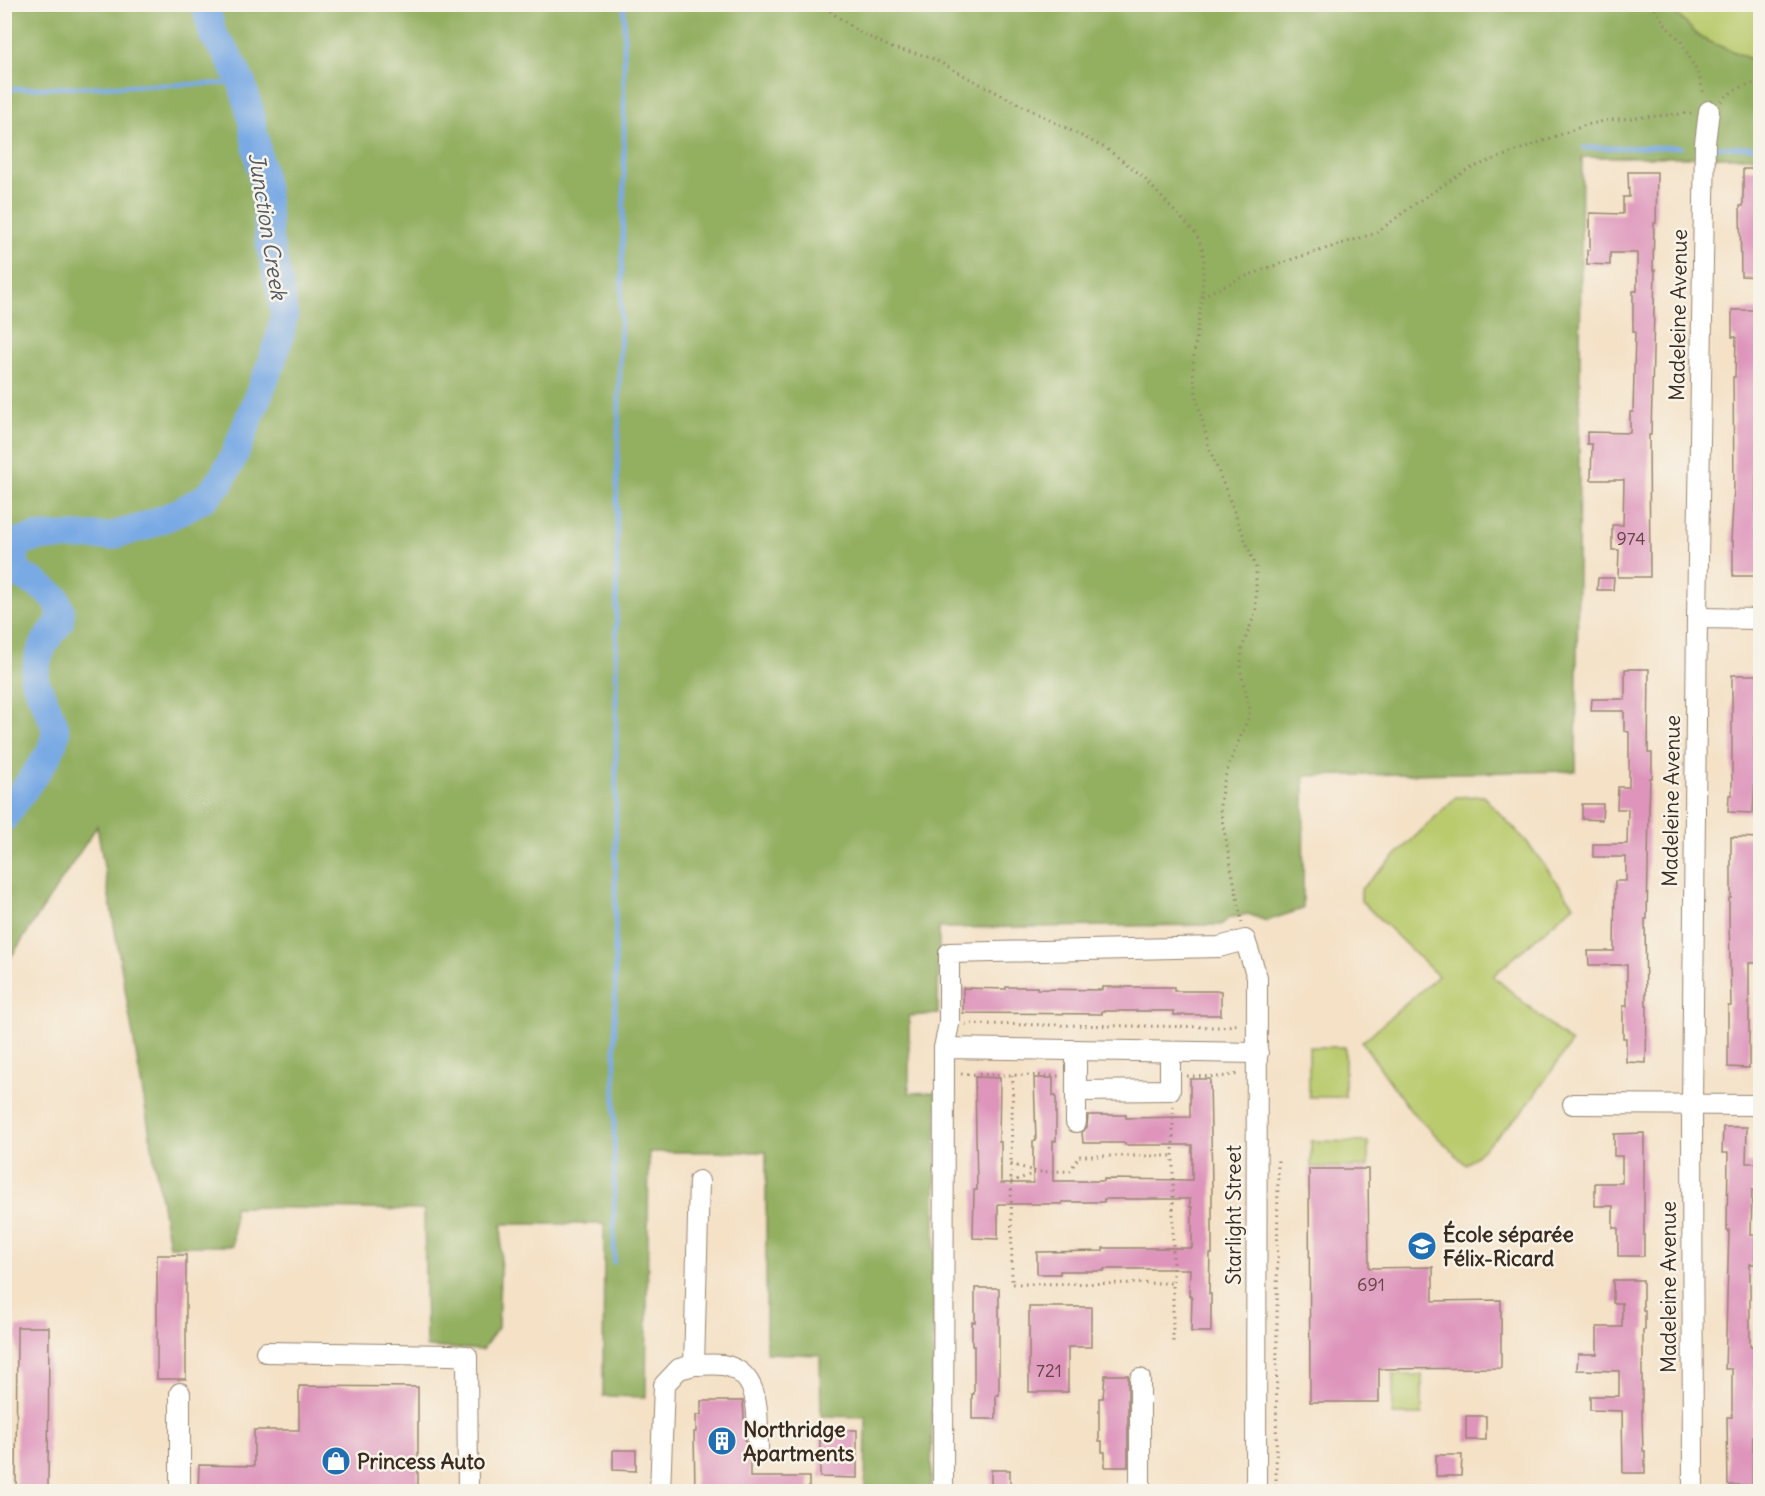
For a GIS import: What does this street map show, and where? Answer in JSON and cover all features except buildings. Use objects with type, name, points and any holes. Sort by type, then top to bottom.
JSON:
[{"type":"street","name":"Madeleine Avenue","points":[[1693,1491],[1692,1104],[1697,618],[1705,143],[1709,111]]},
{"type":"street","points":[[1697,618],[1761,619]]},
{"type":"street","points":[[944,1491],[943,1073],[944,1048],[949,1024],[950,953],[1219,947],[1245,940]]},
{"type":"street","name":"Starlight Street","points":[[1245,940],[1257,977],[1256,1491]]},
{"type":"street","points":[[944,1048],[1258,1053]]},
{"type":"street","points":[[1076,1051],[1076,1122]]},
{"type":"street","points":[[1076,1083],[1170,1083],[1170,1052]]},
{"type":"street","points":[[1573,1104],[1761,1105]]},
{"type":"street","points":[[694,1365],[699,1181]]},
{"type":"street","points":[[266,1352],[467,1356],[468,1491]]},
{"type":"street","points":[[660,1491],[664,1385],[679,1369],[694,1365],[723,1365],[743,1373],[751,1385],[757,1405],[758,1449]]},
{"type":"street","points":[[1140,1379],[1140,1491]]},
{"type":"street","points":[[180,1393],[180,1491]]},
{"type":"path","points":[[820,4],[859,32],[892,48],[928,56],[1107,149],[1140,174],[1196,234],[1204,258],[1193,372],[1197,399],[1209,447],[1256,568],[1256,611],[1242,648],[1241,664],[1241,674],[1250,709],[1249,716],[1220,798],[1220,809],[1245,940]]},
{"type":"path","points":[[1651,4],[1667,27],[1681,41],[1699,76],[1709,111]]},
{"type":"path","points":[[1202,296],[1262,270],[1376,233],[1468,169],[1587,125],[1609,120],[1709,111],[1734,90],[1761,81]]},
{"type":"path","points":[[949,1024],[1221,1027],[1242,1024]]},
{"type":"path","points":[[943,1073],[1013,1075],[1076,1083]]},
{"type":"path","points":[[1173,1344],[1173,1095],[1170,1083],[1242,1074]]},
{"type":"path","points":[[1013,1075],[1012,1284],[1173,1283]]},
{"type":"path","points":[[1011,1164],[1037,1172],[1070,1171],[1079,1156],[1173,1156]]},
{"type":"path","points":[[1276,1491],[1278,1159]]},
{"type":"path","points":[[1011,1182],[1037,1172]]},
{"type":"green space","points":[[1666,4],[1701,38],[1760,63],[1760,157],[1582,157],[1576,771],[1304,776],[1303,909],[1266,921],[1248,914],[1229,918],[1221,925],[939,928],[938,1014],[909,1016],[909,1093],[937,1092],[931,1491],[865,1491],[866,1417],[821,1416],[820,1355],[766,1353],[766,1152],[649,1152],[646,1397],[603,1396],[604,1224],[502,1224],[498,1328],[482,1350],[426,1347],[424,1210],[234,1207],[233,1246],[169,1246],[97,826],[5,966],[5,5]]},
{"type":"green space","points":[[1666,5],[1760,5],[1760,63],[1701,39]]},
{"type":"green space","points":[[1483,796],[1527,842],[1574,905],[1493,976],[1571,1043],[1523,1111],[1466,1165],[1410,1110],[1362,1042],[1438,976],[1361,901],[1361,889],[1456,797]]},
{"type":"green space","points":[[1309,1047],[1345,1047],[1345,1097],[1309,1097]]},
{"type":"green space","points":[[1311,1141],[1368,1142],[1368,1167],[1311,1167]]},
{"type":"green space","points":[[1393,1375],[1422,1375],[1422,1415],[1393,1415]]},
{"type":"waterway","name":"Junction Creek","points":[[4,818],[49,754],[56,734],[54,723],[34,679],[38,658],[45,642],[60,622],[61,611],[56,598],[36,583],[19,575],[15,558],[18,546],[21,541],[38,537],[110,536],[143,527],[177,513],[206,497],[220,482],[234,456],[280,336],[284,316],[282,299],[269,240],[265,192],[250,112],[242,83],[227,54],[213,35],[205,4]]},
{"type":"waterway","points":[[614,1262],[617,486],[624,185],[624,4]]},
{"type":"waterway","points":[[4,89],[242,83]]},
{"type":"waterway","points":[[1584,148],[1681,147]]},
{"type":"waterway","points":[[1713,147],[1760,147]]},
{"type":"place","name":"École séparée Félix-Ricard","points":[[1422,1246]]},
{"type":"place","name":"Northridge Apartments","points":[[722,1441]]},
{"type":"place","name":"Princess Auto","points":[[336,1461]]}]
